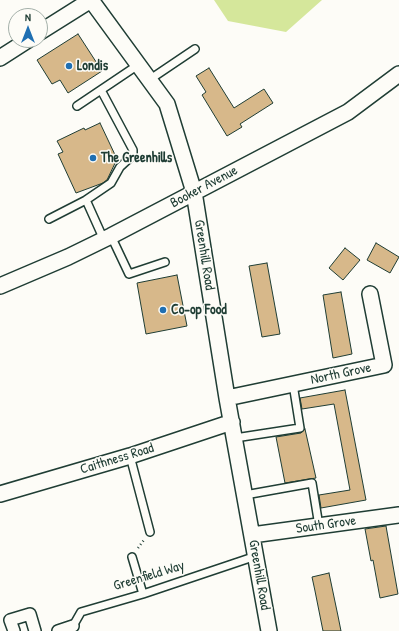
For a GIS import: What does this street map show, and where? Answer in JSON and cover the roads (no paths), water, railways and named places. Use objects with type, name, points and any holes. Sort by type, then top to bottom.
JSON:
[{"type":"street","points":[[48,27],[91,0]]},
{"type":"street","name":"Greenhill Road","points":[[91,0],[167,104],[194,192],[232,422],[269,631]]},
{"type":"street","points":[[0,58],[16,48]]},
{"type":"street","name":"Booker Avenue","points":[[0,286],[68,257],[107,238],[348,112],[399,74]]},
{"type":"street","name":"North Grove","points":[[228,398],[384,365],[370,294]]},
{"type":"street","name":"Caithness Road","points":[[0,494],[130,456],[232,422]]},
{"type":"street","name":"South Grove","points":[[252,535],[399,515]]},
{"type":"street","points":[[14,631],[10,620],[30,614],[35,631]]},
{"type":"street","name":"Greenfield Way","points":[[58,631],[73,626]]},
{"type":"lane","points":[[149,80],[195,50]]},
{"type":"lane","points":[[77,106],[138,65]]},
{"type":"lane","points":[[49,219],[86,200],[111,183],[120,167],[132,156],[133,153],[101,90]]},
{"type":"lane","points":[[86,200],[129,274],[165,262]]},
{"type":"lane","points":[[235,438],[300,428],[293,384]]},
{"type":"lane","points":[[130,456],[150,532]]},
{"type":"lane","points":[[245,494],[312,483],[319,526]]},
{"type":"lane","name":"Greenfield Way","points":[[73,626],[81,612],[144,594],[256,556]]},
{"type":"lane","points":[[132,557],[144,594]]},
{"type":"place","name":"Londis","points":[[69,66]]},
{"type":"place","name":"The Greenhills","points":[[93,158]]},
{"type":"place","name":"Co-op Food","points":[[163,310]]}]
